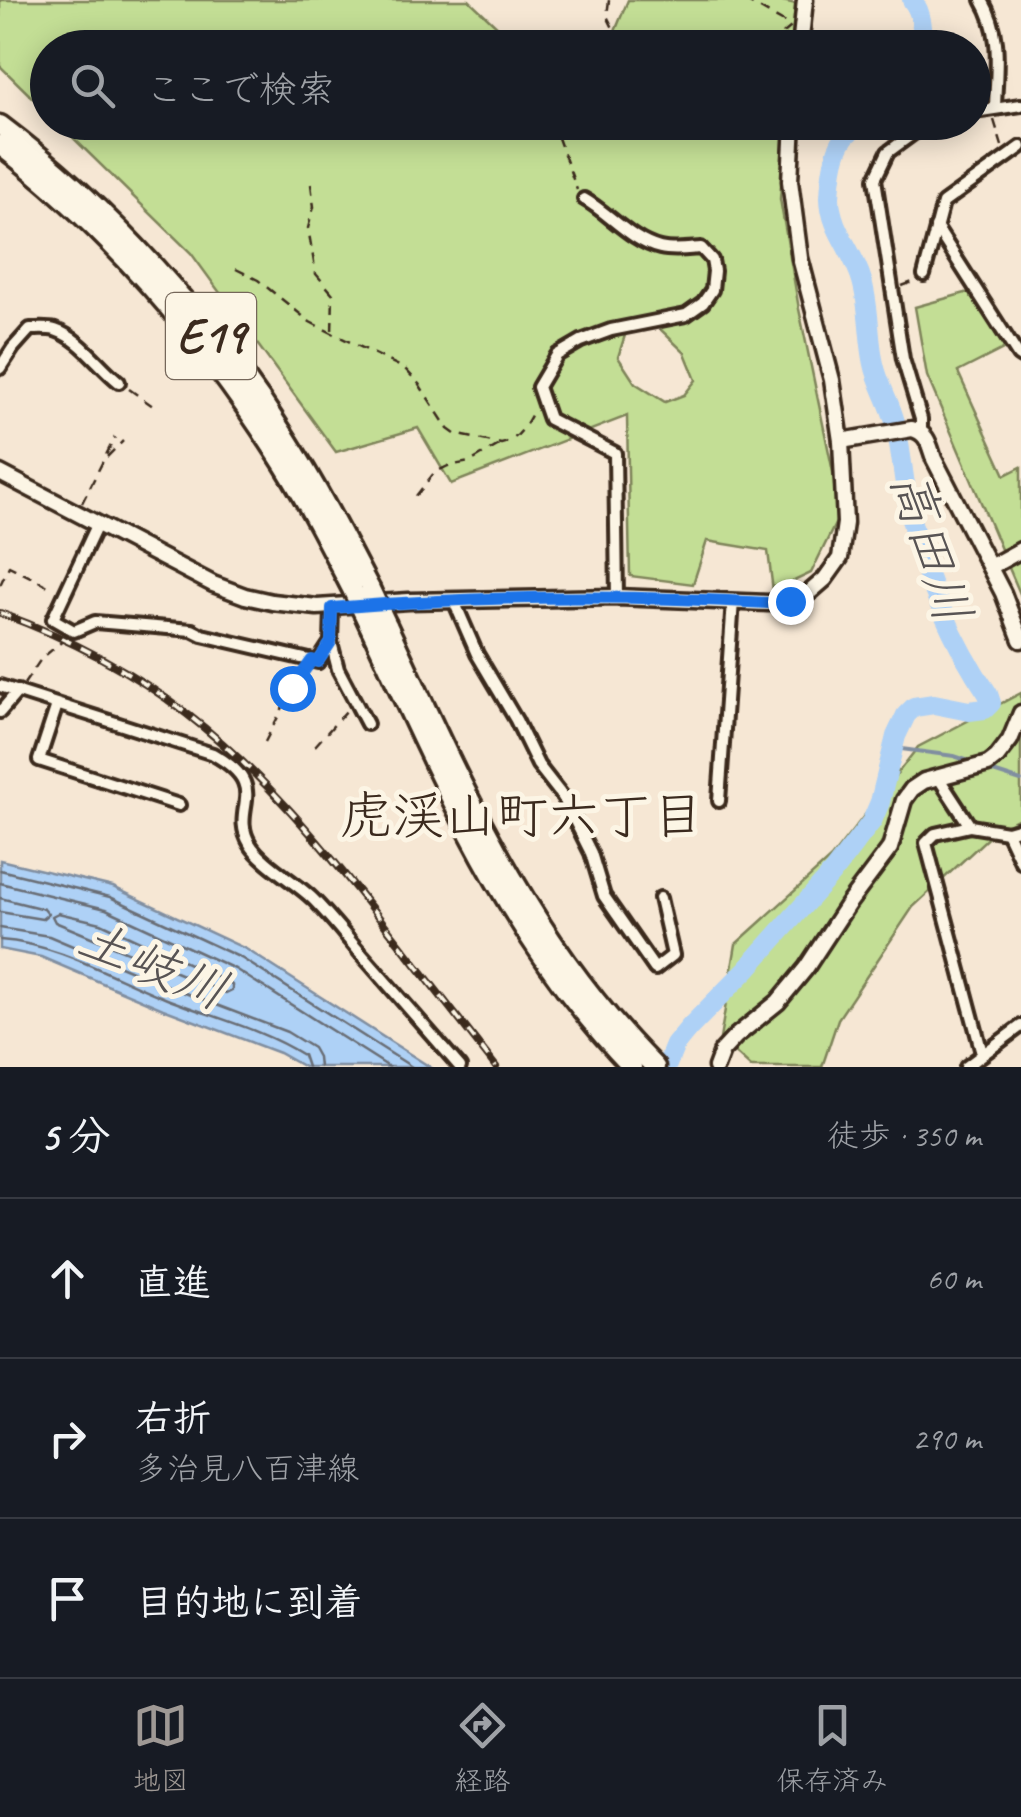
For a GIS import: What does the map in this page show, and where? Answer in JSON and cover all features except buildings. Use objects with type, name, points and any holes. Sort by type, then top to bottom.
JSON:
[{"type":"highway","points":[[0,108],[30,137]]},
{"type":"highway","name":"E19","points":[[0,124],[51,166],[132,245],[199,320],[282,431],[321,496],[446,788],[511,912],[560,983],[632,1067]]},
{"type":"highway","points":[[33,140],[114,220],[132,245]]},
{"type":"highway","name":"E19","points":[[0,145],[45,182],[119,254],[218,369],[362,590]]},
{"type":"highway","name":"E19","points":[[379,627],[510,878],[558,953],[616,1026],[655,1067]]},
{"type":"main road","points":[[797,28],[805,0]]},
{"type":"main road","points":[[0,472],[214,584],[272,602],[332,608],[617,597],[790,601],[810,592],[840,558],[844,523],[842,441],[832,380],[800,258],[790,181],[792,140]]},
{"type":"main road","points":[[842,441],[917,430],[928,439],[1021,640]]},
{"type":"main road","points":[[990,567],[1021,550]]},
{"type":"main road","points":[[716,1067],[722,1051],[778,1002],[806,968],[890,848],[904,800],[912,788],[924,781],[988,764],[1010,740],[1021,713]]},
{"type":"street","points":[[982,0],[993,19],[997,47],[993,109],[1021,105]]},
{"type":"street","points":[[904,140],[888,152],[875,179],[903,358],[921,419],[917,430]]},
{"type":"street","points":[[924,275],[943,203],[1021,147]]},
{"type":"street","points":[[584,199],[656,248],[701,248],[712,260],[714,271],[712,290],[704,303],[686,315],[611,330],[581,341],[558,355],[538,387],[550,419],[615,453],[617,597]]},
{"type":"street","points":[[936,227],[1021,357]]},
{"type":"street","points":[[0,368],[30,329],[54,330],[82,346],[105,372],[120,382]]},
{"type":"street","points":[[98,523],[53,619],[74,630],[95,622],[192,630],[318,662],[331,642]]},
{"type":"street","points":[[454,601],[477,654],[538,765],[563,797],[592,852],[604,896],[654,969],[673,955],[660,898]]},
{"type":"street","points":[[719,801],[733,601]]},
{"type":"street","points":[[332,608],[331,642],[338,668],[367,724]]},
{"type":"street","points":[[0,686],[226,761],[246,784],[244,832],[251,848],[312,898],[460,1067]]},
{"type":"street","points":[[0,712],[18,691]]},
{"type":"street","points":[[57,705],[39,760],[179,805]]},
{"type":"street","points":[[938,777],[970,826]]},
{"type":"street","points":[[982,1053],[926,843],[936,834],[970,826],[1006,832],[1021,828]]},
{"type":"street","points":[[1006,832],[1021,862]]},
{"type":"street","points":[[966,1067],[1021,1026]]},
{"type":"path","points":[[609,0],[607,16],[614,30]]},
{"type":"path","points":[[744,0],[797,28]]},
{"type":"path","points":[[793,30],[797,28]]},
{"type":"path","points":[[993,109],[999,142],[1008,156]]},
{"type":"path","points":[[558,140],[574,187],[584,199]]},
{"type":"path","points":[[312,184],[314,206],[308,228],[316,274],[333,294],[332,335]]},
{"type":"path","points":[[236,269],[258,280],[310,322],[405,369],[448,429],[501,444]]},
{"type":"path","points":[[893,291],[916,283],[924,275]]},
{"type":"path","points":[[120,382],[152,406]]},
{"type":"path","points":[[416,496],[434,473],[470,462],[516,439],[534,410],[546,408]]},
{"type":"path","points":[[78,513],[115,438]]},
{"type":"path","points":[[102,462],[123,441]]},
{"type":"path","points":[[0,585],[10,566],[64,594]]},
{"type":"path","points":[[18,691],[41,659],[74,630]]},
{"type":"path","points":[[265,742],[292,688],[312,660]]},
{"type":"path","points":[[315,746],[355,702]]},
{"type":"green space","points":[[0,0],[469,0],[501,30],[30,30],[30,95],[0,66]]},
{"type":"green space","points":[[628,0],[778,0],[796,4],[794,30],[616,30]]},
{"type":"green space","points":[[75,140],[785,140],[780,199],[833,472],[837,520],[811,573],[773,591],[768,551],[707,541],[693,584],[630,576],[627,416],[451,484],[418,428],[336,452],[191,253]],"holes":[[[656,325],[685,353],[696,380],[684,395],[665,402],[635,383],[618,357],[627,329]]]},
{"type":"green space","points":[[969,292],[1005,348],[958,372],[1005,475],[1021,467],[1021,596],[927,376],[915,307]]},
{"type":"green space","points":[[1021,693],[1021,817],[995,831],[913,907],[838,1019],[822,1067],[751,1067],[720,1039],[736,944],[831,858],[918,747]]},
{"type":"water","name":"土岐川","points":[[0,860],[113,887],[246,949],[430,1067],[304,1067],[279,1053],[41,957],[0,949]]},
{"type":"waterway","name":"高田川","points":[[912,0],[922,30]]},
{"type":"waterway","name":"高田川","points":[[666,1067],[675,1045],[689,1028],[832,873],[872,821],[896,736],[906,715],[914,707],[934,704],[969,711],[985,709],[991,703],[942,610],[911,519],[895,422],[874,364],[862,281],[831,209],[833,166],[844,140]]},
{"type":"waterway","points":[[894,748],[954,756],[975,763]]},
{"type":"waterway","points":[[987,770],[1021,781]]},
{"type":"railway","points":[[0,613],[121,669],[215,737],[292,812],[339,867],[496,1067]]},
{"type":"district","name":"虎渓山町六丁目","points":[[522,816]]},
{"type":"route","points":[[292,688],[312,660],[318,662],[331,642],[332,608],[617,597],[790,601]]}]
